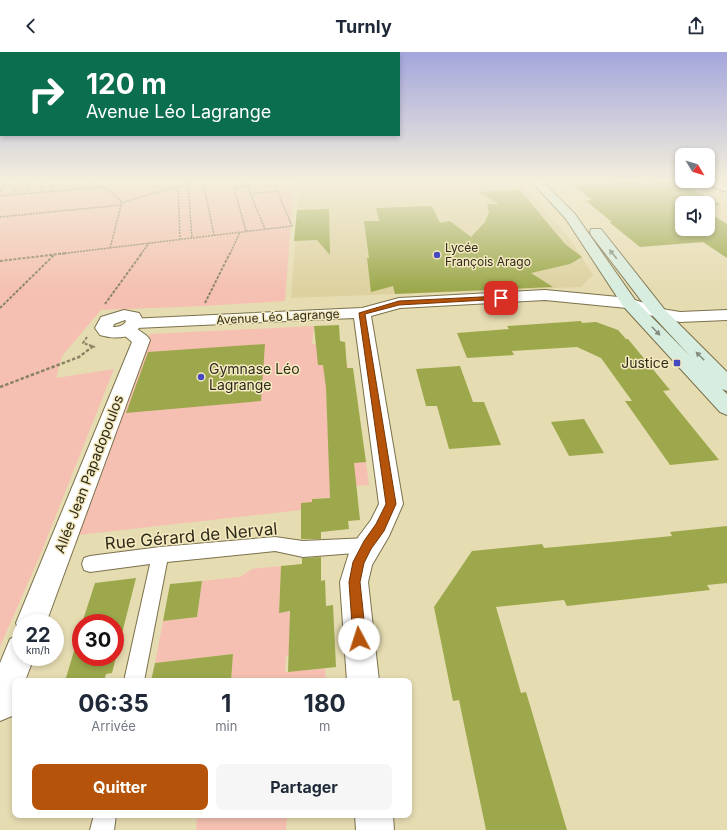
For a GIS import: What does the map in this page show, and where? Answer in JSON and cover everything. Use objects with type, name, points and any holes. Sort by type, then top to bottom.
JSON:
[{"type":"main road","points":[[571,217],[629,303],[727,407]]},
{"type":"main road","points":[[583,217],[659,313],[727,384]]},
{"type":"street","name":"Avenue Léo Lagrange","points":[[124,329],[362,313],[399,303],[545,295],[629,303],[659,313],[680,317],[727,315]]},
{"type":"street","points":[[362,313],[391,504],[380,528],[368,545],[359,562],[354,582],[363,678]]},
{"type":"street","name":"Allée Jean Papadopoulos","points":[[34,614],[140,340],[124,329]]},
{"type":"street","points":[[0,704],[15,666]]},
{"type":"street","points":[[374,818],[376,830]]},
{"type":"lane","name":"Rue Gérard de Nerval","points":[[90,564],[160,555],[276,544],[303,549],[368,545]]},
{"type":"lane","points":[[135,678],[160,555]]},
{"type":"lane","points":[[102,830],[104,818]]},
{"type":"path","points":[[110,248],[118,217]]},
{"type":"path","points":[[179,217],[180,239]]},
{"type":"path","points":[[190,217],[192,238]]},
{"type":"path","points":[[210,217],[214,235]]},
{"type":"path","points":[[242,217],[246,231]]},
{"type":"path","points":[[260,217],[265,229]]},
{"type":"path","points":[[0,261],[292,226],[289,217]]},
{"type":"path","points":[[204,306],[240,232]]},
{"type":"path","points":[[103,306],[149,243]]},
{"type":"path","points":[[0,308],[55,254]]},
{"type":"path","points":[[0,387],[79,357],[124,329]]},
{"type":"shaded area","points":[[0,217],[291,217],[285,301],[101,310],[62,356],[56,378],[114,369],[41,553],[14,614],[12,614],[12,619],[0,647]]},
{"type":"shaded area","name":"Lycée François Arago","points":[[297,217],[551,217],[568,236],[593,275],[581,287],[291,298]]},
{"type":"shaded area","points":[[314,326],[312,344],[319,344],[318,365],[347,363],[348,368],[324,370],[328,394],[326,394],[326,401],[358,399],[358,405],[328,407],[328,432],[366,462],[369,485],[345,487],[346,496],[312,499],[312,502],[301,503],[301,510],[78,535],[150,334]]},
{"type":"shaded area","points":[[281,566],[279,612],[290,612],[289,655],[286,656],[285,672],[325,668],[326,678],[231,678],[233,654],[155,663],[163,621],[197,617],[202,581],[240,577],[252,569]]},
{"type":"shaded area","points":[[287,818],[286,830],[196,830],[197,819]]},
{"type":"building","points":[[296,217],[329,217],[330,255],[317,240],[294,241]]},
{"type":"building","points":[[378,217],[437,217],[440,223],[450,221],[471,237],[485,222],[487,217],[543,217],[565,244],[582,257],[570,264],[531,273],[553,287],[395,294],[393,286],[371,292],[367,258],[369,258],[364,221],[379,221]]},
{"type":"building","points":[[606,217],[675,217],[675,236],[715,236],[715,217],[716,217],[727,224],[727,258],[703,242],[640,247],[609,222],[612,222]]},
{"type":"building","points":[[581,321],[582,323],[596,322],[618,330],[626,339],[628,339],[670,390],[663,391],[719,460],[670,465],[625,401],[632,401],[601,358],[577,347],[512,351],[514,355],[467,358],[457,333],[509,329],[507,326]]},
{"type":"building","points":[[339,325],[340,341],[345,342],[347,368],[353,368],[366,462],[354,463],[360,520],[348,521],[349,529],[321,532],[321,539],[301,539],[301,503],[312,502],[312,499],[330,498],[326,388],[323,365],[318,365],[314,326]]},
{"type":"building","name":"Gymnase Léo Lagrange","points":[[265,344],[261,401],[126,413],[148,352]]},
{"type":"building","points":[[460,366],[473,402],[484,402],[501,445],[449,449],[437,406],[426,406],[416,369]]},
{"type":"building","points":[[584,419],[604,453],[569,456],[551,422]]},
{"type":"building","points":[[727,526],[727,583],[707,585],[710,590],[567,606],[564,600],[496,607],[521,693],[526,692],[567,830],[486,830],[459,700],[453,701],[434,607],[472,551],[542,544],[544,548],[611,542],[672,536],[670,532]]},
{"type":"building","points":[[321,557],[321,581],[325,580],[326,606],[333,605],[336,667],[288,672],[290,611],[279,613],[281,566],[302,564],[302,558]]},
{"type":"building","points":[[136,578],[124,626],[124,614],[85,614],[95,583]]},
{"type":"building","points":[[202,581],[197,617],[163,621],[170,584]]},
{"type":"building","points":[[233,654],[231,678],[152,678],[155,663]]},
{"type":"building","points":[[72,658],[72,666],[114,666],[112,673],[106,674],[105,678],[66,678]]},
{"type":"place","name":"Lycée François Arago","points":[[437,255]]},
{"type":"place","name":"Justice","points":[[677,363]]},
{"type":"place","name":"Gymnase Léo Lagrange","points":[[201,377]]},
{"type":"route","points":[[359,639],[354,582],[359,562],[368,545],[380,528],[391,504],[362,313],[399,303],[501,298]]}]
